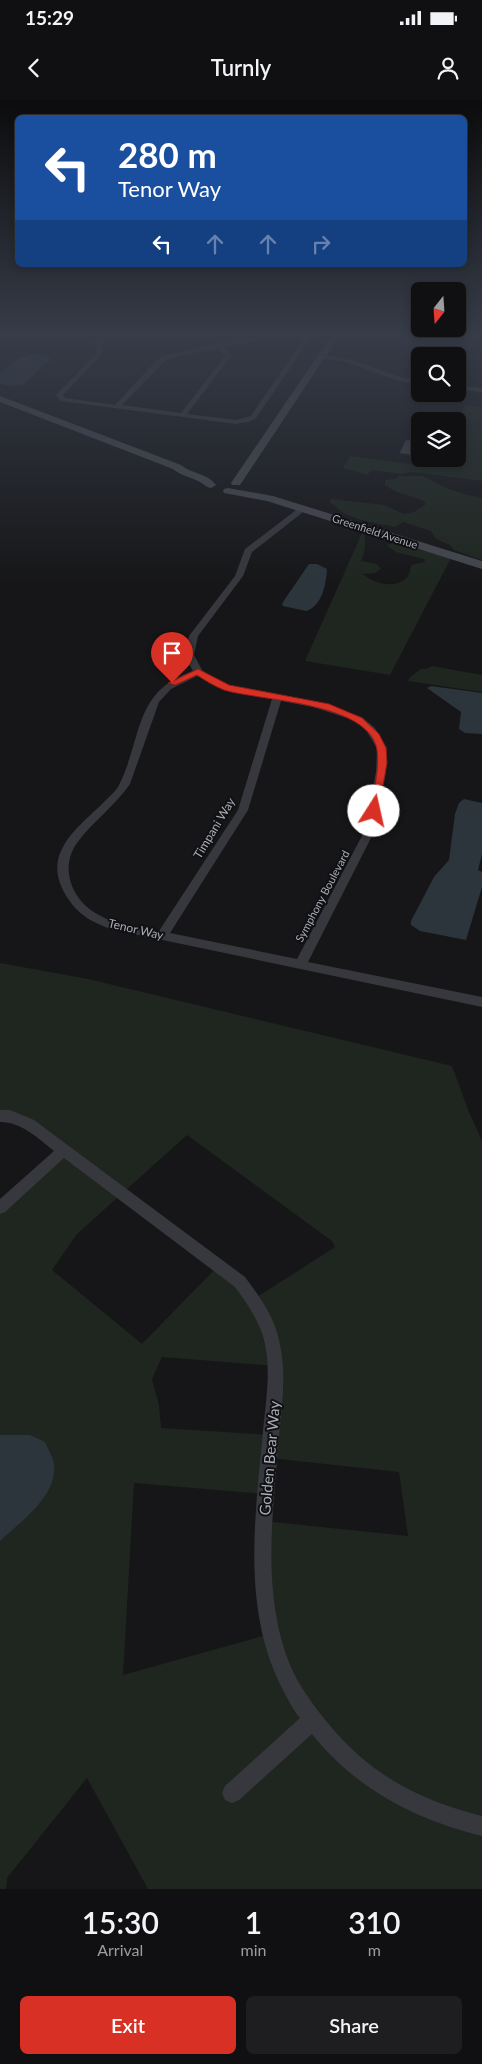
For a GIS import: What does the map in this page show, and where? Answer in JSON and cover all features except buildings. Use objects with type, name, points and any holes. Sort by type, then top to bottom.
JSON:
[{"type":"main road","name":"Greenfield Avenue","points":[[55,419],[205,479],[225,482],[303,509],[482,565]]},
{"type":"main road","points":[[225,482],[244,473],[243,471],[280,419]]},
{"type":"street","points":[[216,419],[241,422],[248,419]]},
{"type":"street","points":[[198,672],[189,655],[192,640],[238,576],[248,551],[303,509]]},
{"type":"street","name":"Symphony Boulevard","points":[[198,672],[211,681],[227,688],[329,707],[359,720],[376,736],[382,748],[374,811],[369,832],[301,964]]},
{"type":"street","name":"Tenor Way","points":[[198,672],[178,680],[159,694],[154,702],[125,784],[119,793],[73,840],[64,855],[62,876],[73,899],[92,917],[114,926],[482,1002]]},
{"type":"street","name":"Timpani Way","points":[[162,935],[243,810],[278,698]]},
{"type":"street","name":"Golden Bear Way","points":[[0,1116],[10,1116],[30,1124],[63,1151],[240,1282],[254,1300],[264,1316],[273,1344],[276,1366],[263,1521],[262,1570],[264,1600],[270,1634],[278,1660],[290,1686],[311,1721],[346,1758],[373,1781],[422,1809],[456,1821],[482,1826]]},
{"type":"street","points":[[0,1208],[63,1151]]},
{"type":"street","points":[[232,1793],[311,1721]]},
{"type":"shaded area","points":[[466,419],[482,419],[482,481],[412,472],[402,474],[372,470],[367,475],[343,468],[350,456],[411,464],[411,467],[466,467]]},
{"type":"shaded area","points":[[398,476],[423,476],[446,488],[482,498],[482,560],[454,550],[450,545],[436,539],[431,531],[403,522],[395,527],[362,520],[344,513],[329,502],[332,499],[384,505],[404,514],[414,512],[425,505],[426,502],[394,491],[385,485],[385,480],[396,479]]},
{"type":"shaded area","points":[[363,531],[365,546],[361,561],[377,564],[381,569],[375,573],[363,574],[379,583],[398,583],[408,576],[412,565],[425,562],[424,559],[396,552],[386,545],[395,543],[451,558],[390,675],[305,661]]},
{"type":"shaded area","points":[[309,564],[317,564],[327,569],[326,582],[316,605],[306,611],[283,606],[282,604],[285,599]]},
{"type":"shaded area","points":[[432,666],[482,675],[482,692],[408,681],[410,677],[421,669]]},
{"type":"shaded area","points":[[431,686],[482,693],[482,734],[465,733],[459,729],[461,712],[427,688]]},
{"type":"shaded area","points":[[464,799],[482,803],[482,854],[478,870],[482,872],[482,887],[466,940],[420,931],[411,925],[411,921],[434,877],[449,860],[455,814],[459,803]]},
{"type":"shaded area","points":[[0,963],[88,979],[452,1066],[482,1141],[482,1889],[148,1889],[87,1778],[7,1878],[6,1889],[0,1889],[0,1208],[63,1151],[29,1124],[0,1116]],"holes":[[[187,1135],[332,1241],[335,1247],[254,1299],[218,1266],[142,1344],[52,1270],[77,1234]],[[162,1357],[276,1366],[270,1435],[161,1428],[159,1405],[152,1379]],[[270,1458],[399,1472],[408,1536],[263,1521],[270,1634],[123,1675],[134,1483],[266,1494]]]},
{"type":"shaded area","points":[[0,1435],[30,1435],[45,1442],[52,1456],[54,1476],[50,1487],[36,1507],[0,1541]]},
{"type":"route","points":[[172,683],[198,672],[211,681],[227,688],[329,707],[340,710],[359,720],[376,736],[382,748],[382,763],[374,811]]}]
